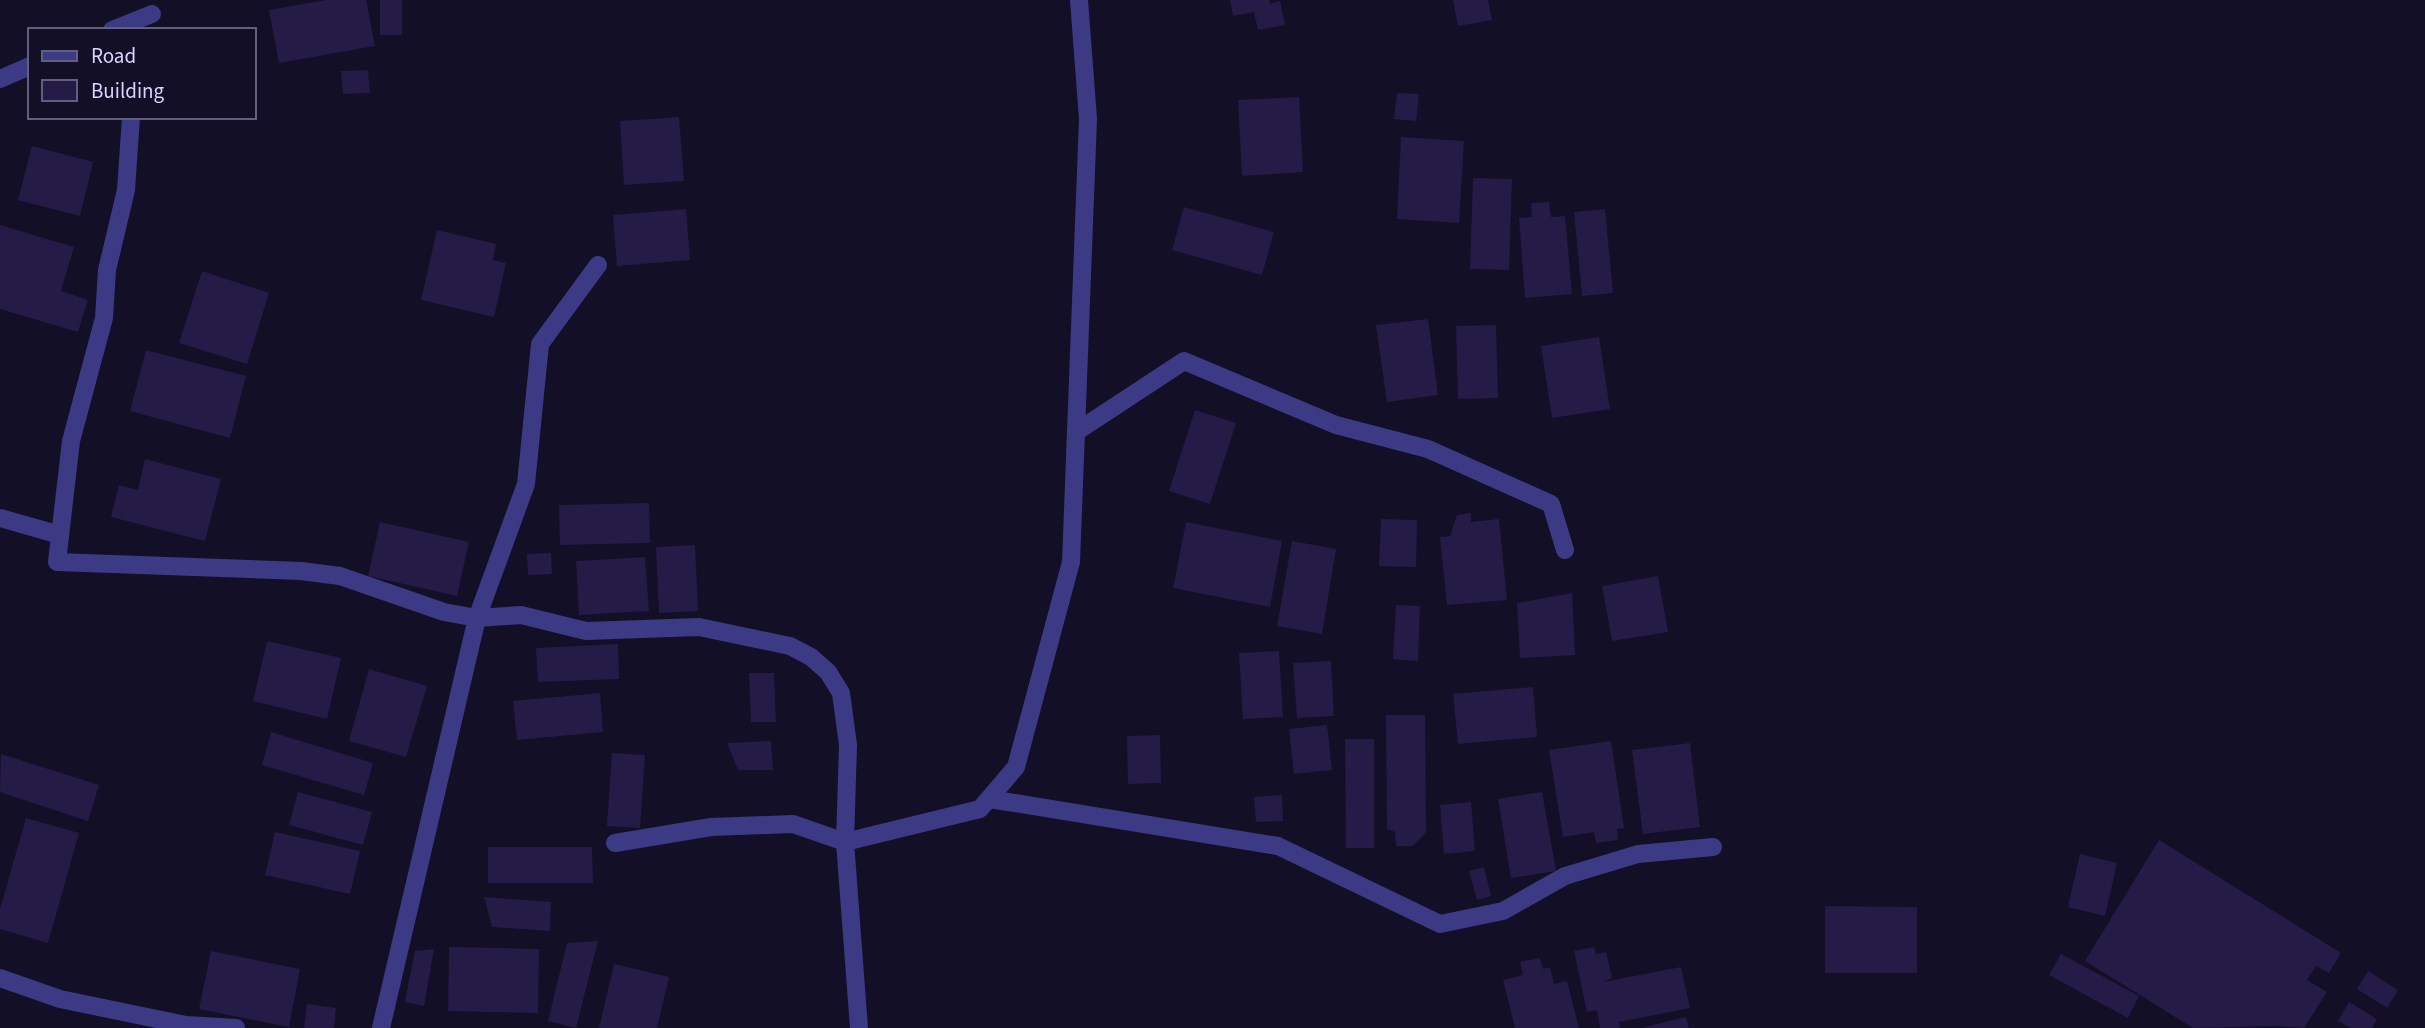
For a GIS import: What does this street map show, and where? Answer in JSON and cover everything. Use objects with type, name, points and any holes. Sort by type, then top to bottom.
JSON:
[{"type":"street","points":[[615,843],[711,827],[793,824],[845,842],[981,809],[1016,767],[1071,562],[1088,119],[1079,0]]},
{"type":"street","points":[[117,28],[151,15]]},
{"type":"street","points":[[0,79],[28,67]]},
{"type":"street","points":[[131,119],[126,190],[107,270],[104,318],[71,441],[57,562],[301,571],[340,576],[444,612],[477,618],[521,615],[586,631],[699,627],[790,646],[811,657],[828,673],[841,693],[848,746],[845,842],[859,1028]]},
{"type":"street","points":[[381,1028],[477,618],[526,484],[540,344],[598,265]]},
{"type":"street","points":[[1076,432],[1184,361],[1336,425],[1428,449],[1551,504],[1565,550]]},
{"type":"street","points":[[0,518],[60,535]]},
{"type":"street","points":[[990,799],[1278,846],[1440,924],[1503,911],[1565,876],[1638,854],[1713,847]]},
{"type":"street","points":[[0,978],[60,999],[186,1025],[236,1028]]},
{"type":"building","points":[[326,0],[366,0],[375,46],[279,63],[269,10]]},
{"type":"building","points":[[380,0],[402,0],[402,35],[380,35]]},
{"type":"building","points":[[1230,0],[1269,0],[1270,4],[1280,1],[1285,25],[1258,30],[1254,12],[1233,16]]},
{"type":"building","points":[[1453,0],[1488,0],[1492,20],[1458,26]]},
{"type":"building","points":[[368,70],[370,93],[343,94],[341,71]]},
{"type":"building","points":[[1397,93],[1419,94],[1416,121],[1394,119]]},
{"type":"building","points":[[1299,97],[1303,172],[1242,176],[1238,100]]},
{"type":"building","points":[[679,117],[684,181],[624,185],[620,121]]},
{"type":"building","points":[[1401,137],[1464,141],[1459,223],[1397,219]]},
{"type":"building","points":[[32,146],[93,162],[80,216],[18,200]]},
{"type":"building","points":[[1473,178],[1512,179],[1509,270],[1470,269]]},
{"type":"building","points":[[1549,202],[1551,217],[1565,216],[1572,294],[1525,298],[1519,218],[1532,217],[1531,203]]},
{"type":"building","points":[[1184,207],[1274,232],[1262,275],[1172,250]]},
{"type":"building","points":[[686,209],[690,260],[617,266],[613,215]]},
{"type":"building","points":[[1605,209],[1613,293],[1582,296],[1574,212]]},
{"type":"building","points":[[0,225],[74,247],[61,291],[88,300],[78,332],[0,309]]},
{"type":"building","points":[[437,230],[496,244],[493,260],[506,263],[494,317],[421,300]]},
{"type":"building","points":[[202,271],[269,293],[247,364],[179,343]]},
{"type":"building","points":[[1428,319],[1438,395],[1387,402],[1376,325]]},
{"type":"building","points":[[1496,325],[1498,398],[1458,399],[1456,326]]},
{"type":"building","points":[[1599,337],[1610,409],[1552,418],[1541,346]]},
{"type":"building","points":[[146,350],[246,376],[230,438],[130,411]]},
{"type":"building","points":[[1195,410],[1236,423],[1210,504],[1169,491]]},
{"type":"building","points":[[145,459],[221,479],[205,541],[111,517],[119,485],[138,490]]},
{"type":"building","points":[[649,503],[650,543],[560,545],[559,505]]},
{"type":"building","points":[[1471,513],[1471,522],[1499,519],[1507,600],[1447,605],[1440,537],[1450,536],[1457,515]]},
{"type":"building","points":[[1381,519],[1417,520],[1416,567],[1379,566]]},
{"type":"building","points":[[380,522],[469,542],[457,596],[368,576]]},
{"type":"building","points":[[1186,522],[1282,541],[1270,607],[1173,588]]},
{"type":"building","points":[[1292,541],[1336,549],[1322,634],[1277,626]]},
{"type":"building","points":[[695,545],[698,611],[659,613],[656,547]]},
{"type":"building","points":[[551,553],[552,574],[528,575],[527,554]]},
{"type":"building","points":[[645,557],[649,611],[579,615],[576,561]]},
{"type":"building","points":[[1658,576],[1668,632],[1612,641],[1602,586]]},
{"type":"building","points":[[1572,593],[1575,655],[1520,658],[1517,603]]},
{"type":"building","points":[[1396,605],[1420,606],[1418,661],[1393,659]]},
{"type":"building","points":[[267,641],[341,658],[327,719],[253,701]]},
{"type":"building","points":[[618,644],[619,679],[538,682],[536,648]]},
{"type":"building","points":[[1279,651],[1283,717],[1243,719],[1239,653]]},
{"type":"building","points":[[1331,661],[1334,716],[1297,718],[1293,663]]},
{"type":"building","points":[[369,669],[427,686],[406,757],[349,741]]},
{"type":"building","points":[[749,673],[774,673],[776,722],[751,722]]},
{"type":"building","points":[[1533,687],[1537,737],[1458,744],[1453,694]]},
{"type":"building","points":[[600,693],[603,732],[517,740],[513,701]]},
{"type":"building","points":[[1386,715],[1425,715],[1426,832],[1413,846],[1396,846],[1395,832],[1387,829]]},
{"type":"building","points":[[1327,725],[1332,770],[1294,774],[1289,729]]},
{"type":"building","points":[[271,732],[373,763],[364,795],[262,765]]},
{"type":"building","points":[[1160,735],[1161,783],[1128,784],[1127,736]]},
{"type":"building","points":[[1345,739],[1374,739],[1374,848],[1346,848]]},
{"type":"building","points":[[771,741],[773,770],[738,770],[727,743]]},
{"type":"building","points":[[1611,741],[1624,828],[1617,829],[1618,840],[1596,843],[1594,832],[1563,837],[1549,750]]},
{"type":"building","points":[[1690,743],[1700,827],[1643,834],[1632,750]]},
{"type":"building","points":[[612,753],[645,755],[640,828],[607,826]]},
{"type":"building","points":[[1,754],[99,785],[88,821],[0,792]]},
{"type":"building","points":[[298,792],[372,812],[363,845],[289,825]]},
{"type":"building","points":[[1542,792],[1556,871],[1511,878],[1498,799]]},
{"type":"building","points":[[1282,795],[1283,821],[1256,822],[1254,797]]},
{"type":"building","points":[[1471,802],[1475,851],[1444,854],[1440,805]]},
{"type":"building","points":[[26,818],[79,833],[48,943],[0,929],[0,909]]},
{"type":"building","points":[[275,832],[360,851],[350,894],[265,875]]},
{"type":"building","points":[[2159,840],[2341,953],[2329,973],[2316,966],[2307,980],[2327,992],[2304,1028],[2193,1028],[2085,961]]},
{"type":"building","points":[[488,847],[592,847],[593,883],[488,883]]},
{"type":"building","points":[[2080,854],[2117,863],[2105,916],[2068,907]]},
{"type":"building","points":[[1484,867],[1491,896],[1477,900],[1469,871]]},
{"type":"building","points":[[484,897],[551,902],[550,931],[492,927]]},
{"type":"building","points":[[1825,906],[1917,907],[1917,973],[1825,973]]},
{"type":"building","points":[[598,941],[576,1028],[548,1021],[567,943]]},
{"type":"building","points":[[449,947],[539,949],[538,1013],[448,1011]]},
{"type":"building","points":[[1594,947],[1596,954],[1606,952],[1612,978],[1603,982],[1681,967],[1690,1008],[1619,1022],[1620,1028],[1600,1028],[1597,1010],[1587,1012],[1574,951]]},
{"type":"building","points":[[434,949],[424,1006],[405,1002],[415,951]]},
{"type":"building","points":[[211,951],[300,969],[289,1027],[199,1009]]},
{"type":"building","points":[[2061,954],[2139,996],[2128,1018],[2049,975]]},
{"type":"building","points":[[1540,958],[1543,969],[1550,967],[1554,984],[1567,981],[1579,1028],[1515,1028],[1503,980],[1523,975],[1520,962]]},
{"type":"building","points":[[614,964],[669,977],[657,1028],[599,1028]]},
{"type":"building","points":[[2368,971],[2398,990],[2387,1008],[2357,989]]},
{"type":"building","points":[[2349,1002],[2377,1019],[2372,1028],[2351,1028],[2338,1021]]},
{"type":"building","points":[[307,1004],[336,1008],[334,1028],[304,1028]]},
{"type":"building","points":[[1686,1017],[1689,1028],[1645,1028],[1645,1027]]}]
